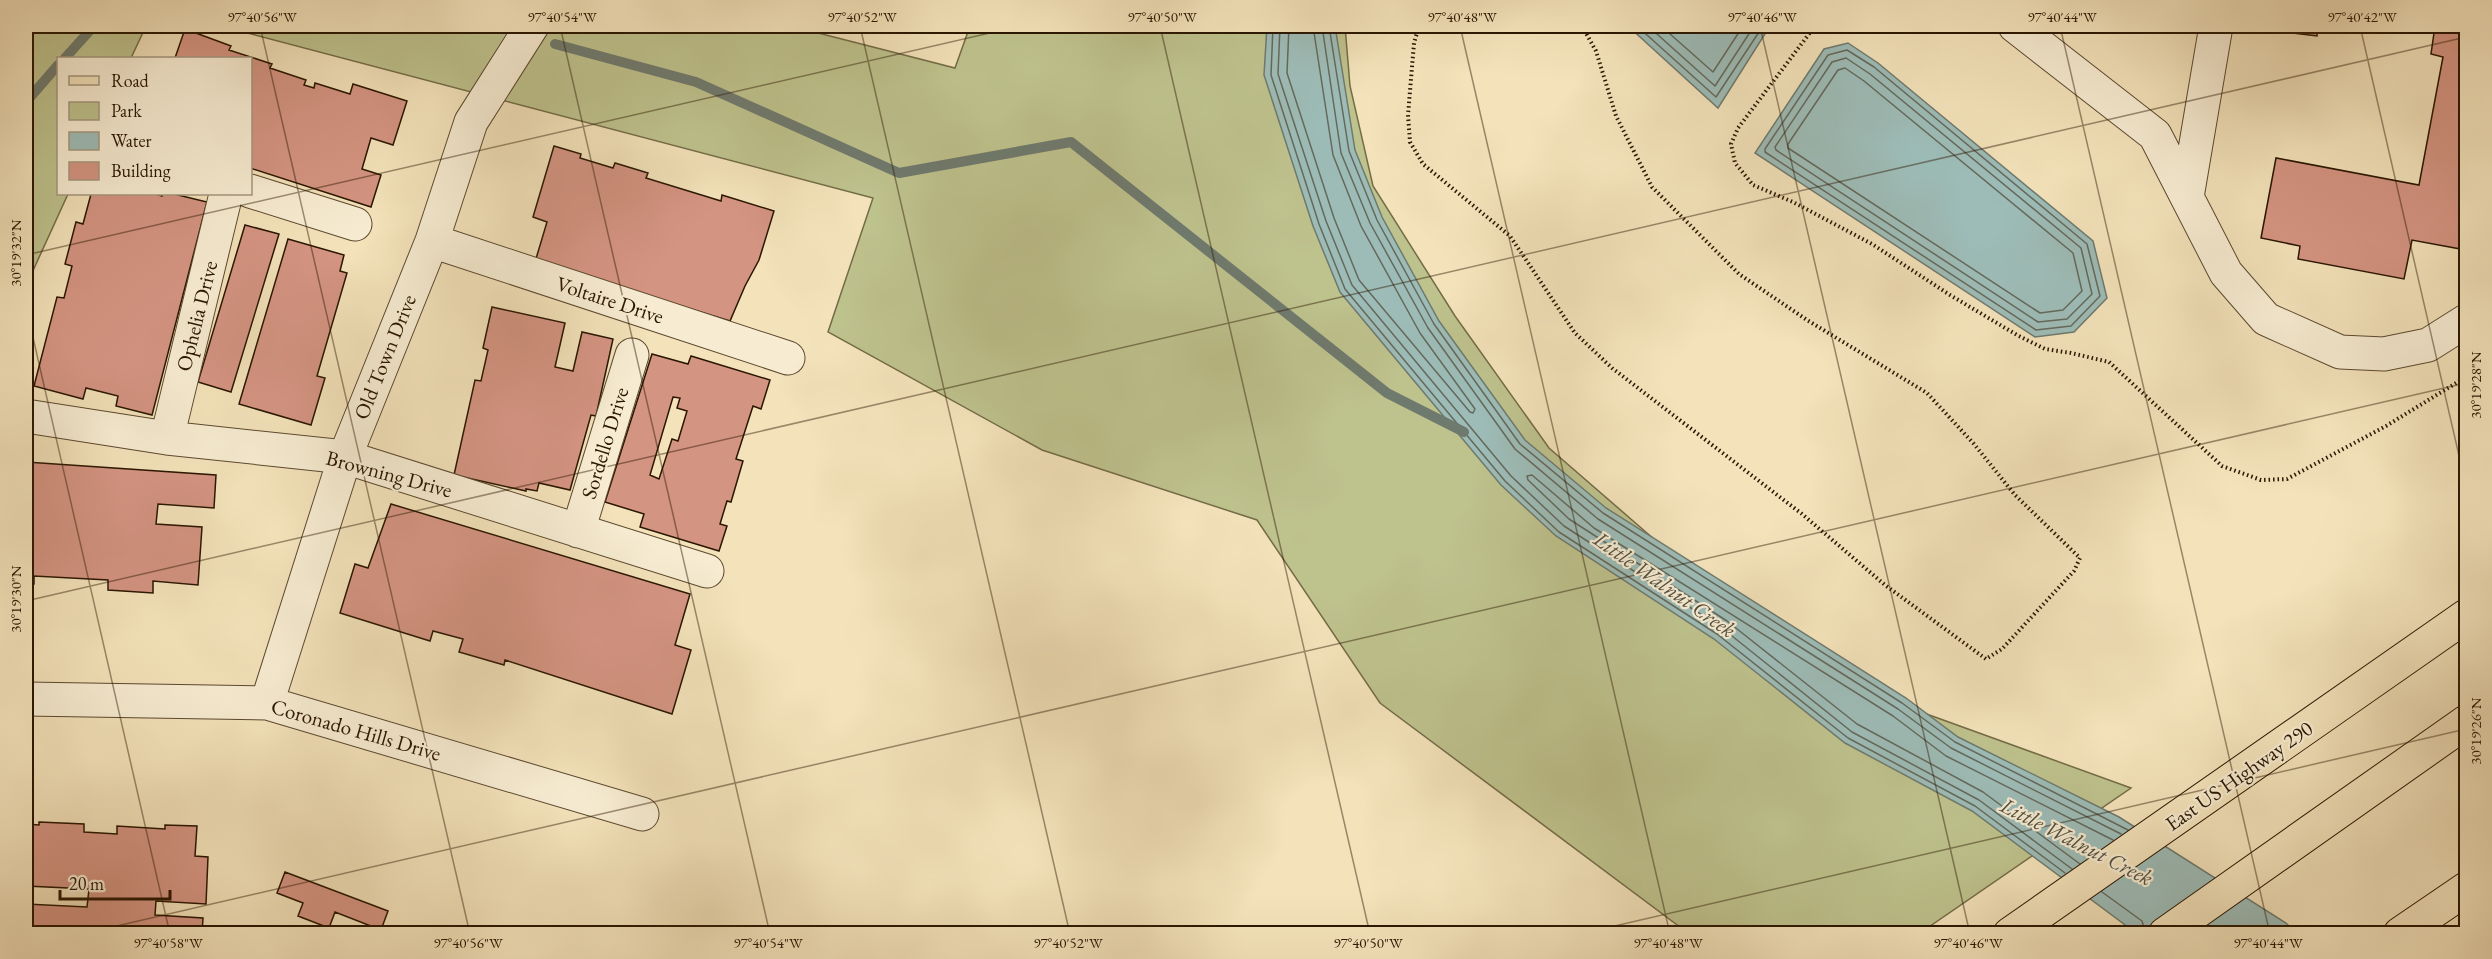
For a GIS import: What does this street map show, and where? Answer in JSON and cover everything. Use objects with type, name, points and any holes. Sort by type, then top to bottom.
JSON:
[{"type":"main road","name":"East US Highway 290","points":[[2010,933],[2281,747],[2466,616]]},
{"type":"main road","points":[[2165,933],[2466,722]]},
{"type":"main road","points":[[2400,933],[2462,892]]},
{"type":"street","name":"Old Town Drive","points":[[267,702],[345,457],[432,241],[471,122],[532,26]]},
{"type":"street","points":[[2015,26],[2155,135],[2226,273],[2266,320],[2340,352],[2384,354],[2428,345],[2466,321]]},
{"type":"street","points":[[2187,196],[2216,26]]},
{"type":"street","points":[[252,192],[355,224]]},
{"type":"street","name":"Ophelia Drive","points":[[167,438],[226,195]]},
{"type":"street","name":"Voltaire Drive","points":[[432,241],[788,358]]},
{"type":"street","name":"Sordello Drive","points":[[578,531],[633,355]]},
{"type":"street","name":"Browning Drive","points":[[26,416],[167,438],[345,457],[706,571]]},
{"type":"street","name":"Coronado Hills Drive","points":[[26,699],[267,702],[642,814]]},
{"type":"path","points":[[1419,26],[1414,43],[1408,115],[1410,142],[1423,164],[1510,236],[1575,333],[1612,368],[1802,514],[1885,585],[1986,659],[2002,649],[2074,571],[2080,558],[2014,495],[1974,444],[1927,393],[1808,320],[1739,274],[1652,187],[1616,116],[1596,51],[1582,26]]},
{"type":"path","points":[[1815,26],[1738,128],[1731,144],[1735,163],[1754,184],[1872,244],[1950,295],[2045,349],[2109,362],[2222,466],[2261,480],[2287,479],[2386,426],[2466,377]]},
{"type":"green space","points":[[26,26],[146,26],[131,57],[57,57],[57,195],[68,195],[26,286]]},
{"type":"green space","points":[[221,26],[791,26],[955,68],[970,26],[1345,26],[1350,86],[1373,186],[1455,316],[1549,448],[1685,566],[1910,708],[2131,788],[1920,933],[1688,933],[1380,703],[1257,520],[1042,450],[828,332],[873,198]]},
{"type":"water","name":"Little Walnut Creek","points":[[1267,26],[1335,26],[1355,150],[1382,217],[1439,321],[1525,440],[1606,508],[1906,698],[1958,737],[2119,817],[2286,923],[2296,933],[2136,933],[1972,811],[1845,743],[1714,639],[1556,536],[1501,485],[1340,292],[1313,226],[1264,75]]},
{"type":"water","points":[[1628,26],[1770,26],[1718,108]]},
{"type":"water","points":[[1848,43],[1878,63],[2093,241],[2107,298],[2074,332],[2035,337],[1755,153],[1824,49]]},
{"type":"building","points":[[909,26],[927,26],[924,32]]},
{"type":"building","points":[[2278,26],[2318,26],[2317,36],[2277,31]]},
{"type":"building","points":[[2435,26],[2466,26],[2466,250],[2412,240],[2404,279],[2298,259],[2300,246],[2261,238],[2276,158],[2419,185],[2443,57],[2431,54]]},
{"type":"building","points":[[185,29],[231,46],[229,50],[250,57],[175,57]]},
{"type":"building","points":[[252,57],[272,64],[270,68],[306,80],[304,85],[314,88],[315,83],[350,94],[353,84],[407,101],[393,145],[371,138],[362,169],[381,175],[371,207],[252,169]]},
{"type":"building","points":[[554,146],[581,154],[580,158],[613,168],[615,163],[648,173],[646,178],[721,201],[722,195],[774,211],[759,260],[730,321],[535,262],[547,222],[533,217]]},
{"type":"building","points":[[91,195],[178,195],[207,202],[152,415],[116,406],[118,396],[86,388],[83,399],[34,386],[57,297],[64,298],[72,266],[65,264],[76,222],[83,224]]},
{"type":"building","points":[[245,225],[279,234],[231,392],[198,382]]},
{"type":"building","points":[[288,239],[344,255],[340,271],[347,273],[317,376],[325,378],[311,425],[239,404]]},
{"type":"building","points":[[492,307],[565,323],[555,367],[573,371],[582,332],[613,339],[596,416],[591,415],[570,490],[539,483],[537,491],[526,489],[526,491],[454,475],[475,380],[481,381],[488,350],[483,348]]},
{"type":"building","points":[[652,354],[688,364],[691,356],[770,380],[761,409],[753,406],[736,459],[743,461],[731,502],[727,501],[720,524],[727,526],[719,551],[640,527],[644,514],[605,502]],"holes":[[[673,397],[680,398],[677,408],[687,411],[678,441],[672,439],[659,479],[650,475]]]},
{"type":"building","points":[[26,462],[216,475],[214,508],[158,504],[156,524],[202,527],[198,585],[153,581],[153,593],[108,590],[108,580],[34,576],[34,584],[26,583]]},
{"type":"building","points":[[391,504],[690,594],[675,645],[691,650],[672,714],[505,660],[504,665],[459,652],[463,639],[433,631],[430,641],[340,613],[355,564],[368,568]]},
{"type":"building","points":[[39,822],[84,824],[84,832],[117,834],[117,826],[165,829],[165,825],[197,826],[195,856],[208,857],[206,904],[156,901],[155,915],[203,918],[202,934],[26,934],[26,904],[87,907],[89,889],[26,886],[26,824],[39,825]]},
{"type":"building","points":[[285,872],[388,911],[381,930],[335,912],[329,928],[298,916],[303,903],[277,893]]},
{"type":"waterway","points":[[66,57],[94,26]]},
{"type":"waterway","points":[[555,44],[696,82],[899,173],[1071,142],[1387,393],[1464,432]]},
{"type":"waterway","points":[[26,102],[57,66]]}]
